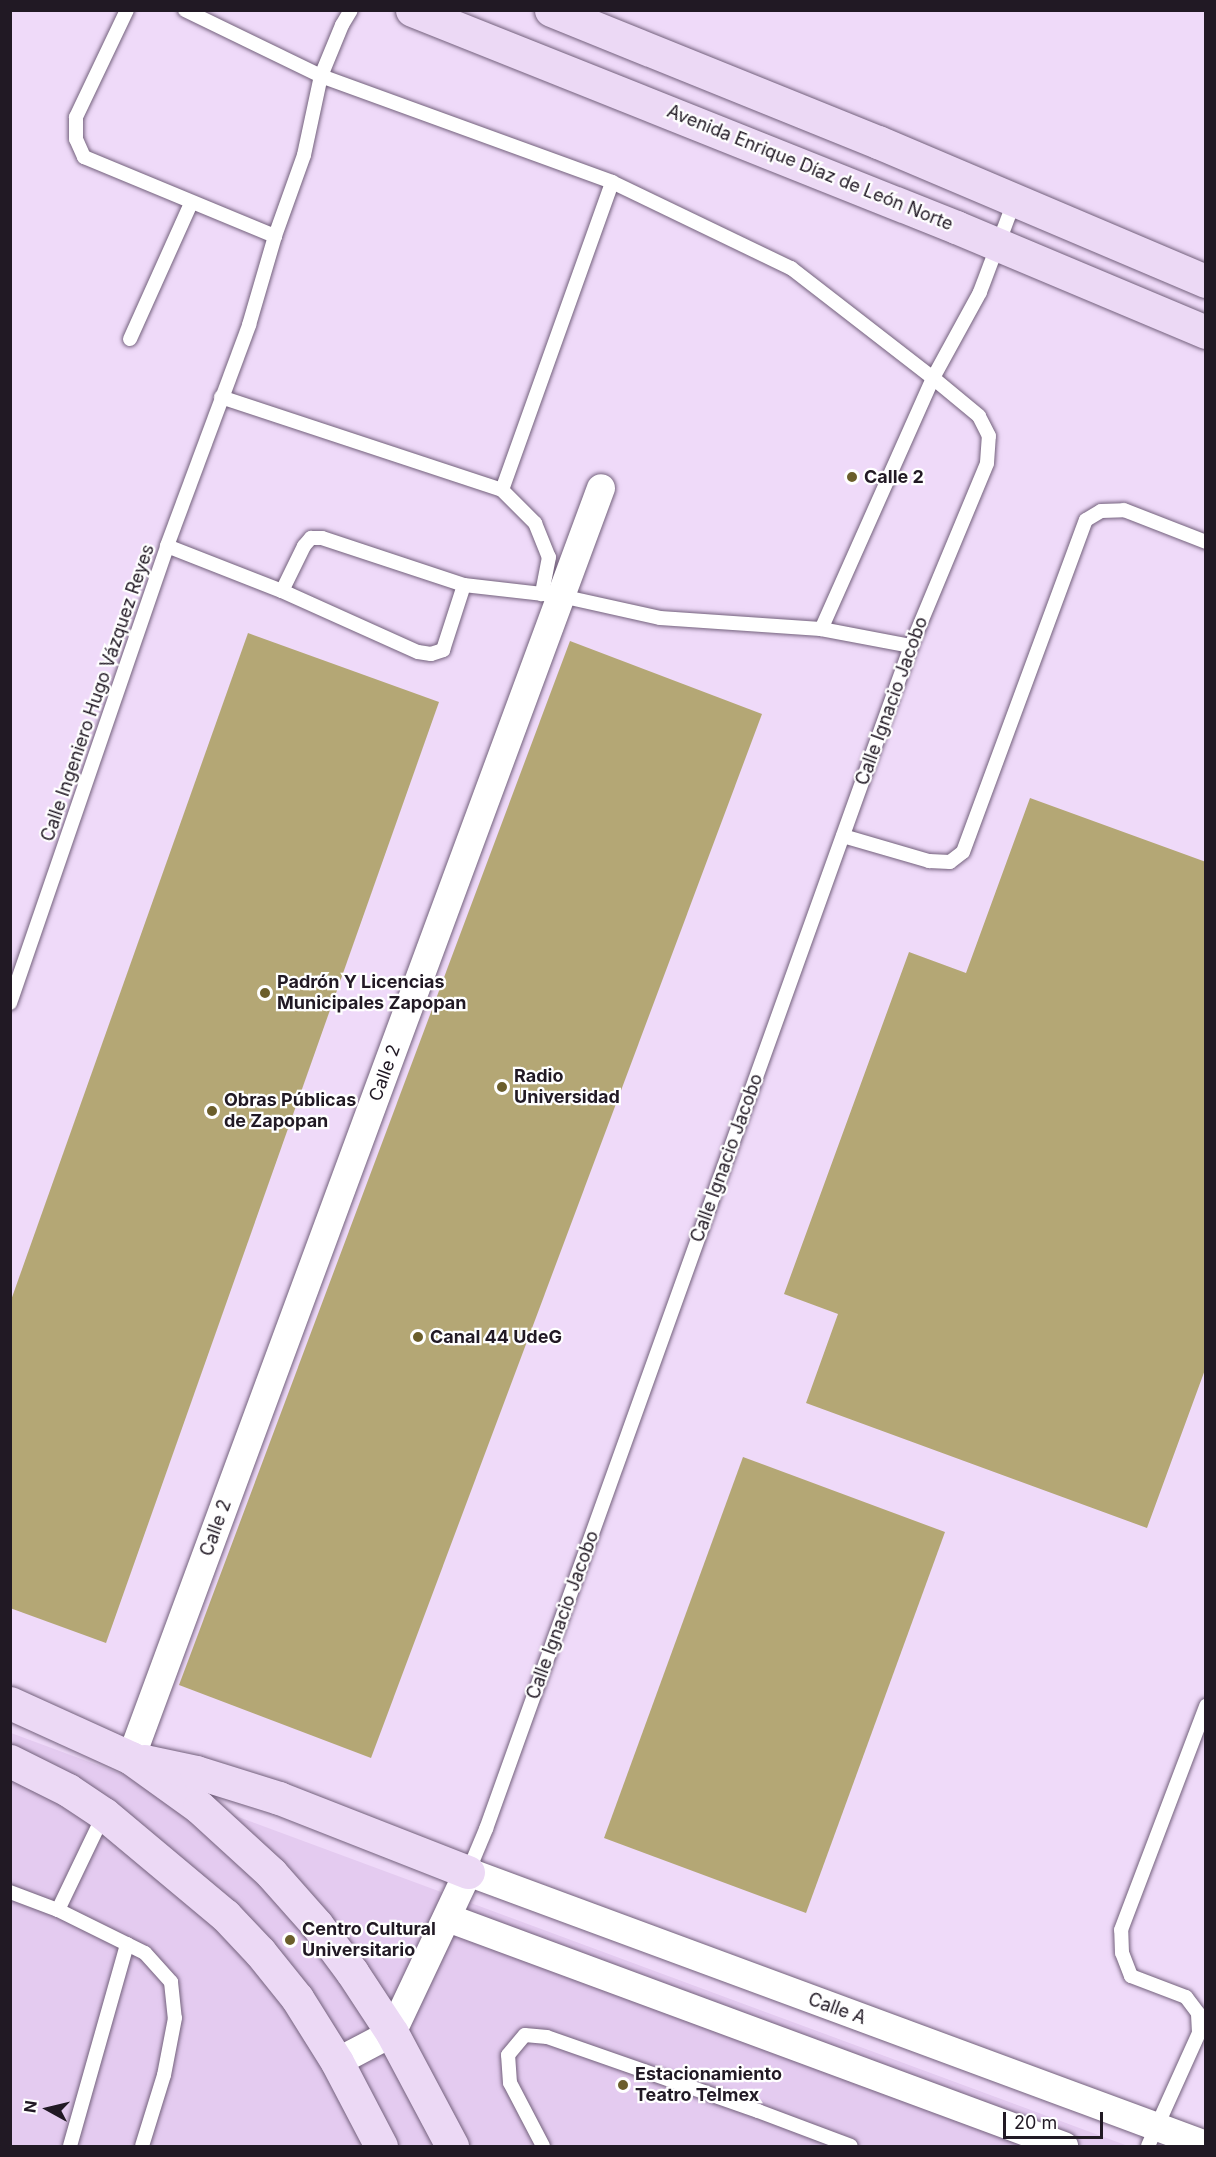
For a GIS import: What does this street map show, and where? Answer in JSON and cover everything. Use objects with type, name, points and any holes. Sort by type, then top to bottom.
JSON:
[{"type":"street","name":"Avenida Enrique Díaz de León Norte","points":[[412,10],[997,245],[1206,332]]},
{"type":"street","points":[[551,10],[878,142],[1014,202],[1206,281]]},
{"type":"street","name":"Calle 2","points":[[131,1758],[552,595],[601,488]]},
{"type":"street","points":[[10,1703],[131,1758],[199,1807],[271,1873],[317,1925],[352,1972],[392,2033],[452,2146]]},
{"type":"street","points":[[131,1758],[196,1772],[279,1798],[468,1872]]},
{"type":"street","points":[[10,1761],[68,1791],[104,1814],[225,1915],[260,1952],[297,1998],[337,2062],[381,2146]]},
{"type":"street","name":"Calle Ignacio Jacobo","points":[[392,2033],[468,1872]]},
{"type":"street","name":"Calle A","points":[[468,1872],[1152,2136],[1206,2145]]},
{"type":"street","points":[[448,1918],[1064,2146]]},
{"type":"street","points":[[337,2062],[392,2033]]},
{"type":"lane","points":[[127,10],[76,117],[75,139],[84,157],[275,236]]},
{"type":"lane","name":"Calle Ignacio Jacobo","points":[[184,10],[321,76],[612,182],[791,268],[980,416],[989,436],[987,463],[911,646],[486,1829],[468,1872]]},
{"type":"lane","name":"Calle Ingeniero Hugo Vázquez Reyes","points":[[10,1002],[167,546],[249,325],[275,236],[304,155],[321,76],[342,24],[351,10]]},
{"type":"lane","points":[[502,490],[612,182]]},
{"type":"lane","points":[[821,629],[933,378],[980,292],[1014,202]]},
{"type":"lane","points":[[130,339],[191,203]]},
{"type":"lane","points":[[221,397],[502,490],[535,523],[549,557],[552,595]]},
{"type":"lane","points":[[843,836],[929,861],[950,862],[963,852],[1086,520],[1101,511],[1124,510],[1206,542]]},
{"type":"lane","points":[[282,591],[304,546],[311,538],[322,538],[464,585],[552,595],[660,618],[821,629],[911,646]]},
{"type":"lane","points":[[167,546],[282,591],[418,652],[431,654],[443,650],[464,585]]},
{"type":"lane","points":[[1152,2136],[1198,2033],[1198,2013],[1186,1997],[1131,1976],[1122,1953],[1122,1930],[1206,1706]]},
{"type":"lane","points":[[58,1910],[104,1814]]},
{"type":"lane","points":[[10,1892],[58,1910],[145,1953],[171,1982],[175,2018],[164,2074],[142,2146]]},
{"type":"lane","points":[[70,2146],[127,1944]]},
{"type":"lane","points":[[543,2146],[510,2083],[508,2055],[525,2036],[547,2037],[825,2142],[851,2146]]},
{"type":"shaded area","name":"Centro Cultural Universitario","points":[[11,1733],[1128,2146],[11,2146]]},
{"type":"building","points":[[248,633],[439,702],[106,1643],[10,1608],[10,1303]]},
{"type":"building","points":[[570,641],[762,714],[371,1758],[179,1685]]},
{"type":"building","points":[[1030,798],[1206,862],[1206,1367],[1147,1528],[806,1403],[838,1314],[784,1294],[909,952],[966,973]]},
{"type":"building","points":[[743,1457],[945,1532],[806,1913],[604,1838]]},
{"type":"place","name":"Calle 2","points":[[852,477]]},
{"type":"place","name":"Padrón Y Licencias Municipales Zapopan","points":[[265,993]]},
{"type":"place","name":"Radio Universidad","points":[[502,1087]]},
{"type":"place","name":"Obras Públicas de Zapopan","points":[[212,1111]]},
{"type":"place","name":"Canal 44 UdeG","points":[[418,1337]]},
{"type":"place","name":"Centro Cultural Universitario","points":[[290,1940]]},
{"type":"place","name":"Estacionamiento Teatro Telmex","points":[[623,2085]]}]
